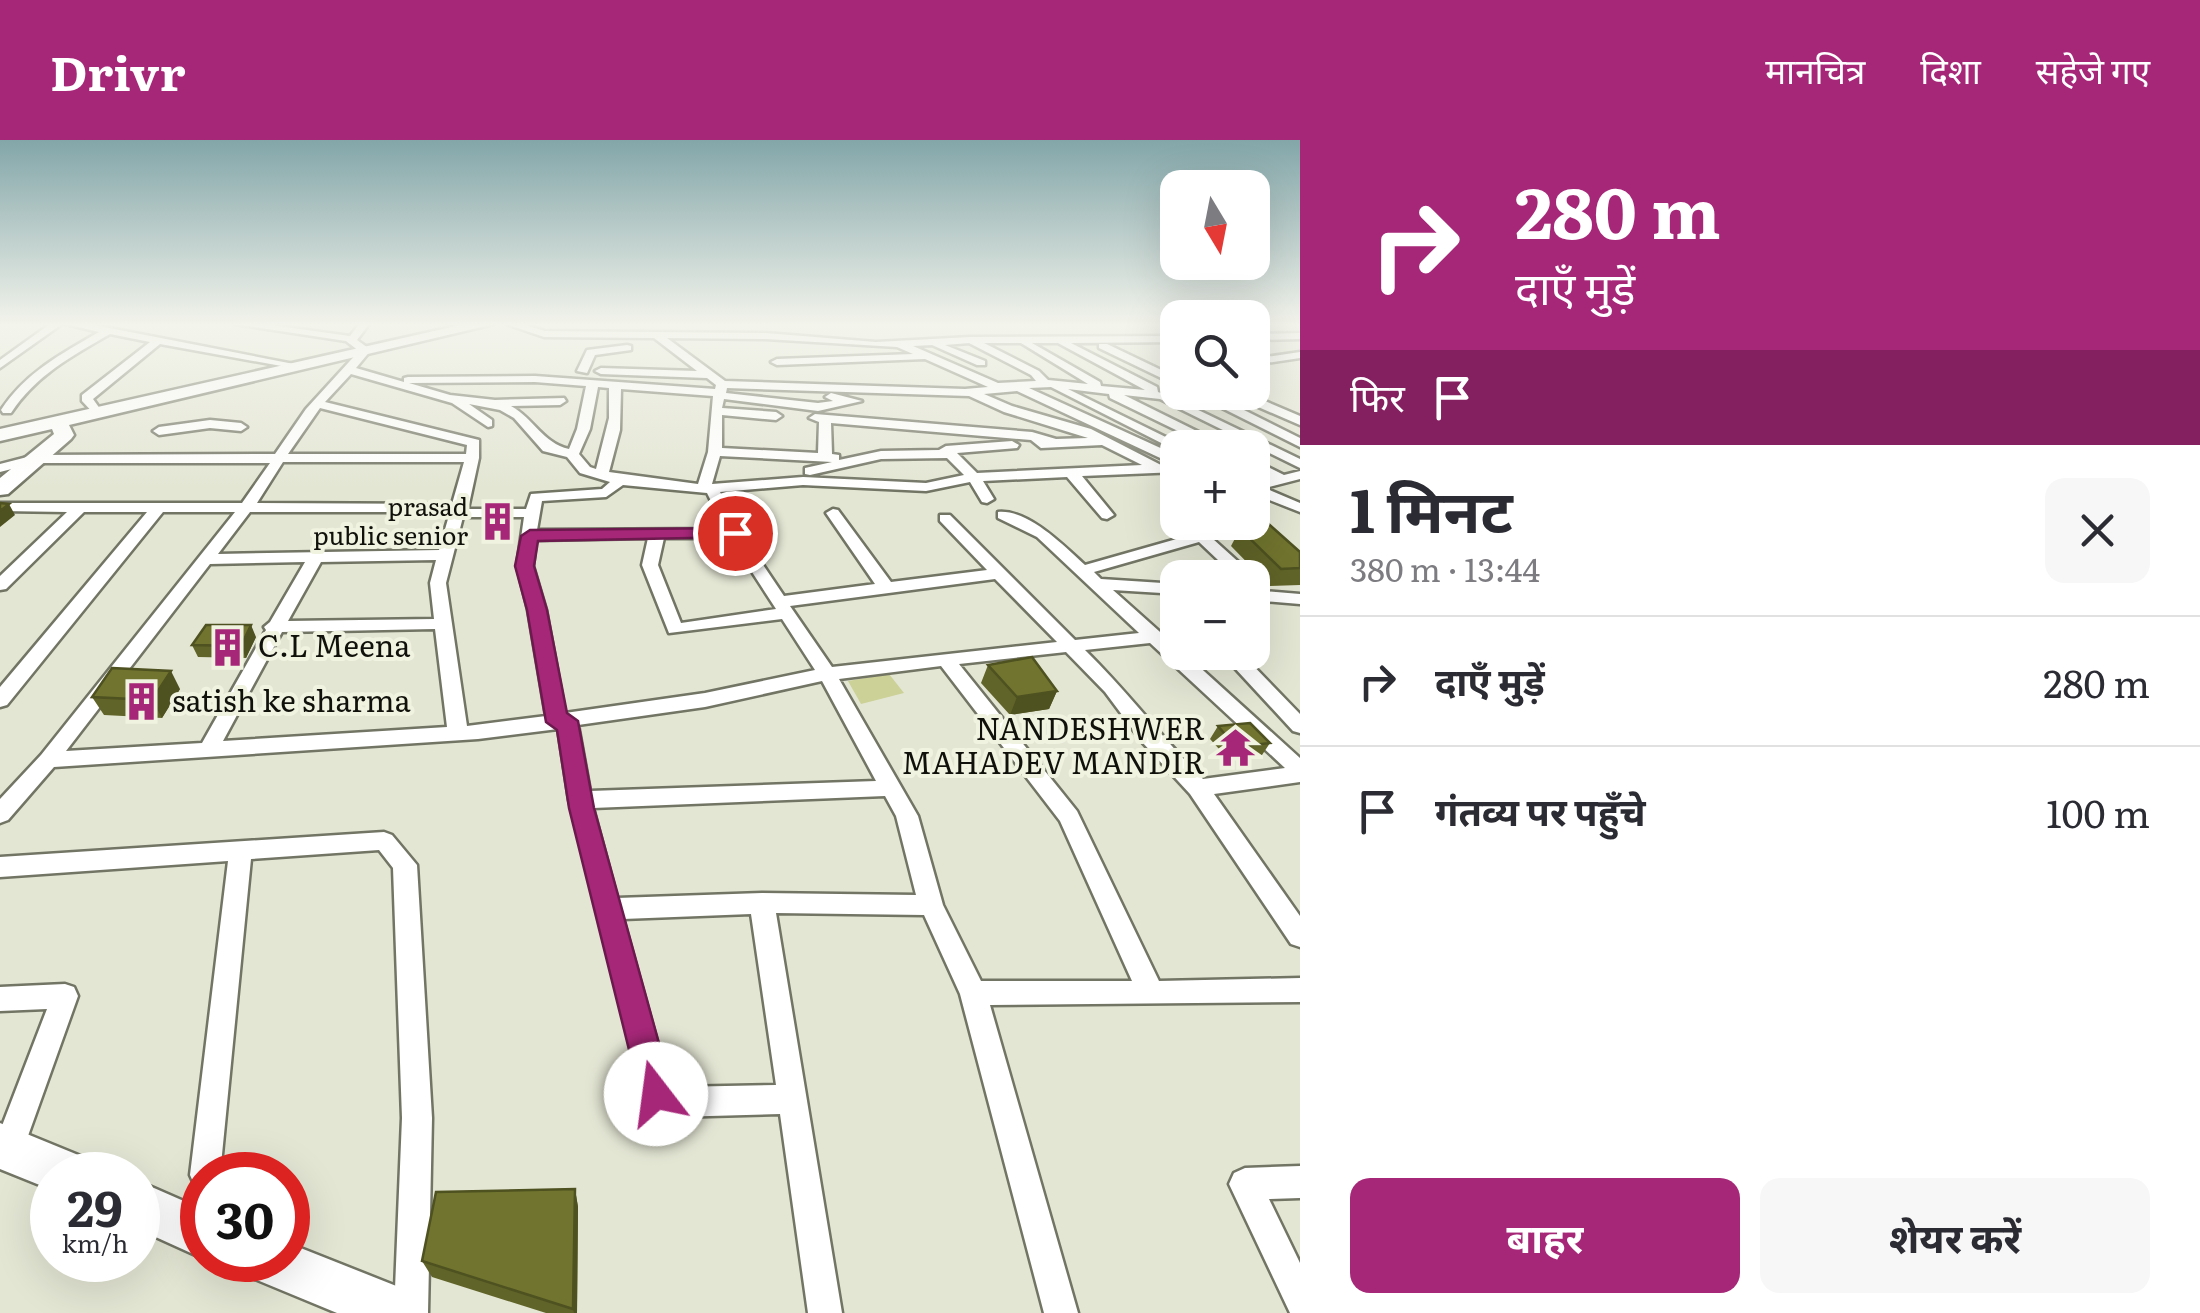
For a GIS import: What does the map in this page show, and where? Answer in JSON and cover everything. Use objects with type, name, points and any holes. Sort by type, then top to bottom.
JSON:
[{"type":"street","points":[[6,410],[34,379]]},
{"type":"street","points":[[97,412],[86,398],[110,379]]},
{"type":"street","points":[[0,434],[242,379]]},
{"type":"street","points":[[0,814],[48,760],[206,559],[318,404],[342,379]]},
{"type":"street","points":[[386,379],[457,400],[560,401]]},
{"type":"street","points":[[395,381],[445,379]]},
{"type":"street","points":[[462,379],[462,388],[475,400]]},
{"type":"street","points":[[537,379],[539,401]]},
{"type":"street","points":[[572,454],[580,444],[588,379]]},
{"type":"street","points":[[594,379],[614,384],[718,384]]},
{"type":"street","points":[[620,379],[952,392],[1077,385],[1160,396]]},
{"type":"street","points":[[711,379],[757,400],[818,407],[856,400],[764,395],[757,400]]},
{"type":"street","points":[[979,379],[996,386],[1019,388],[1160,456]]},
{"type":"street","points":[[1041,379],[1160,438]]},
{"type":"street","points":[[1066,379],[1077,385]]},
{"type":"street","points":[[1084,379],[1188,430]]},
{"type":"street","points":[[1130,379],[1160,394]]},
{"type":"street","points":[[601,476],[612,434],[617,398],[614,384]]},
{"type":"street","points":[[718,384],[714,452],[707,488],[827,674],[907,816],[931,905],[972,993],[1061,1313]]},
{"type":"street","points":[[969,392],[1104,440],[1160,470]]},
{"type":"street","points":[[457,400],[488,423]]},
{"type":"street","points":[[494,403],[518,415],[548,448],[572,454],[585,470],[620,480],[707,488],[775,482],[926,487],[974,477],[1160,470]]},
{"type":"street","points":[[318,404],[474,443],[460,510],[438,583],[458,733]]},
{"type":"street","points":[[1270,406],[1300,421]]},
{"type":"street","points":[[1189,410],[1300,464]]},
{"type":"street","points":[[1240,410],[1300,443]]},
{"type":"street","points":[[716,411],[1032,436],[1054,443]]},
{"type":"street","points":[[132,458],[175,415]]},
{"type":"street","points":[[1004,423],[1008,418],[1041,424],[1048,420]]},
{"type":"street","points":[[824,458],[825,419]]},
{"type":"street","points":[[0,489],[64,435],[58,422]]},
{"type":"street","points":[[159,430],[210,424],[240,427],[218,457]]},
{"type":"street","points":[[988,500],[974,477],[946,450],[1104,440]]},
{"type":"street","points":[[714,452],[862,459],[951,454]]},
{"type":"street","points":[[0,468],[35,460],[472,458]]},
{"type":"street","points":[[775,482],[781,473],[823,470],[862,459]]},
{"type":"street","points":[[1270,473],[1280,478]]},
{"type":"street","points":[[1072,474],[1106,514]]},
{"type":"street","points":[[1270,482],[1300,475]]},
{"type":"street","points":[[620,480],[606,492],[536,497],[524,566],[656,1094],[674,1102],[793,1099]]},
{"type":"street","points":[[1270,495],[1298,505]]},
{"type":"street","points":[[0,507],[532,513]]},
{"type":"street","points":[[0,585],[79,508]]},
{"type":"street","points":[[0,700],[158,508]]},
{"type":"street","points":[[832,513],[887,588]]},
{"type":"street","points":[[1003,515],[1042,534],[1300,772]]},
{"type":"street","points":[[946,518],[1112,688],[1150,738],[1198,788],[1300,936]]},
{"type":"street","points":[[530,536],[735,533]]},
{"type":"street","points":[[657,535],[650,565],[675,629],[887,588],[1000,572]]},
{"type":"street","points":[[1081,571],[1195,540]]},
{"type":"street","points":[[1204,540],[1227,560]]},
{"type":"street","points":[[206,559],[444,555]]},
{"type":"street","points":[[210,746],[273,626],[314,560]]},
{"type":"street","points":[[1096,584],[1160,588]]},
{"type":"street","points":[[1270,597],[1300,600]]},
{"type":"street","points":[[273,626],[442,624]]},
{"type":"street","points":[[48,760],[210,746],[458,733],[562,722],[705,700],[827,674],[1153,637]]},
{"type":"street","points":[[946,660],[1069,818],[1151,993]]},
{"type":"street","points":[[1246,670],[1300,726]]},
{"type":"street","points":[[1198,788],[1300,772]]},
{"type":"street","points":[[580,800],[891,788]]},
{"type":"street","points":[[0,867],[384,841],[405,864],[418,1118],[411,1313]]},
{"type":"street","points":[[208,1152],[241,849]]},
{"type":"street","points":[[608,909],[762,903],[931,905]]},
{"type":"street","points":[[762,903],[825,1313]]},
{"type":"street","points":[[972,993],[1300,990]]},
{"type":"street","points":[[0,1000],[64,995],[4,1148],[30,1158]]},
{"type":"street","points":[[1300,1182],[1245,1184],[1300,1300]]},
{"type":"street","points":[[310,1277],[401,1313]]},
{"type":"green space","points":[[889,674],[904,693],[861,704],[848,681]]},
{"type":"building","points":[[1270,525],[1300,552],[1300,568],[1281,569],[1251,540],[1270,540]]},
{"type":"building","points":[[206,625],[251,625],[241,646],[192,645]]},
{"type":"building","points":[[1032,657],[1057,691],[1017,697],[988,665]]},
{"type":"building","points":[[112,668],[171,671],[152,700],[92,697]]},
{"type":"building","points":[[1250,723],[1270,743],[1236,747],[1218,726]]},
{"type":"building","points":[[575,1189],[573,1309],[422,1261],[436,1192]]},
{"type":"place","name":"prasad public senior","points":[[498,521]]},
{"type":"place","name":"C.L Meena","points":[[228,647]]},
{"type":"place","name":"satish ke sharma","points":[[142,702]]},
{"type":"place","name":"NANDESHWER MAHADEV MANDIR","points":[[1235,747]]},
{"type":"route","points":[[656,1094],[582,808],[567,721],[557,722],[537,610],[524,566],[530,536],[735,533]]}]
